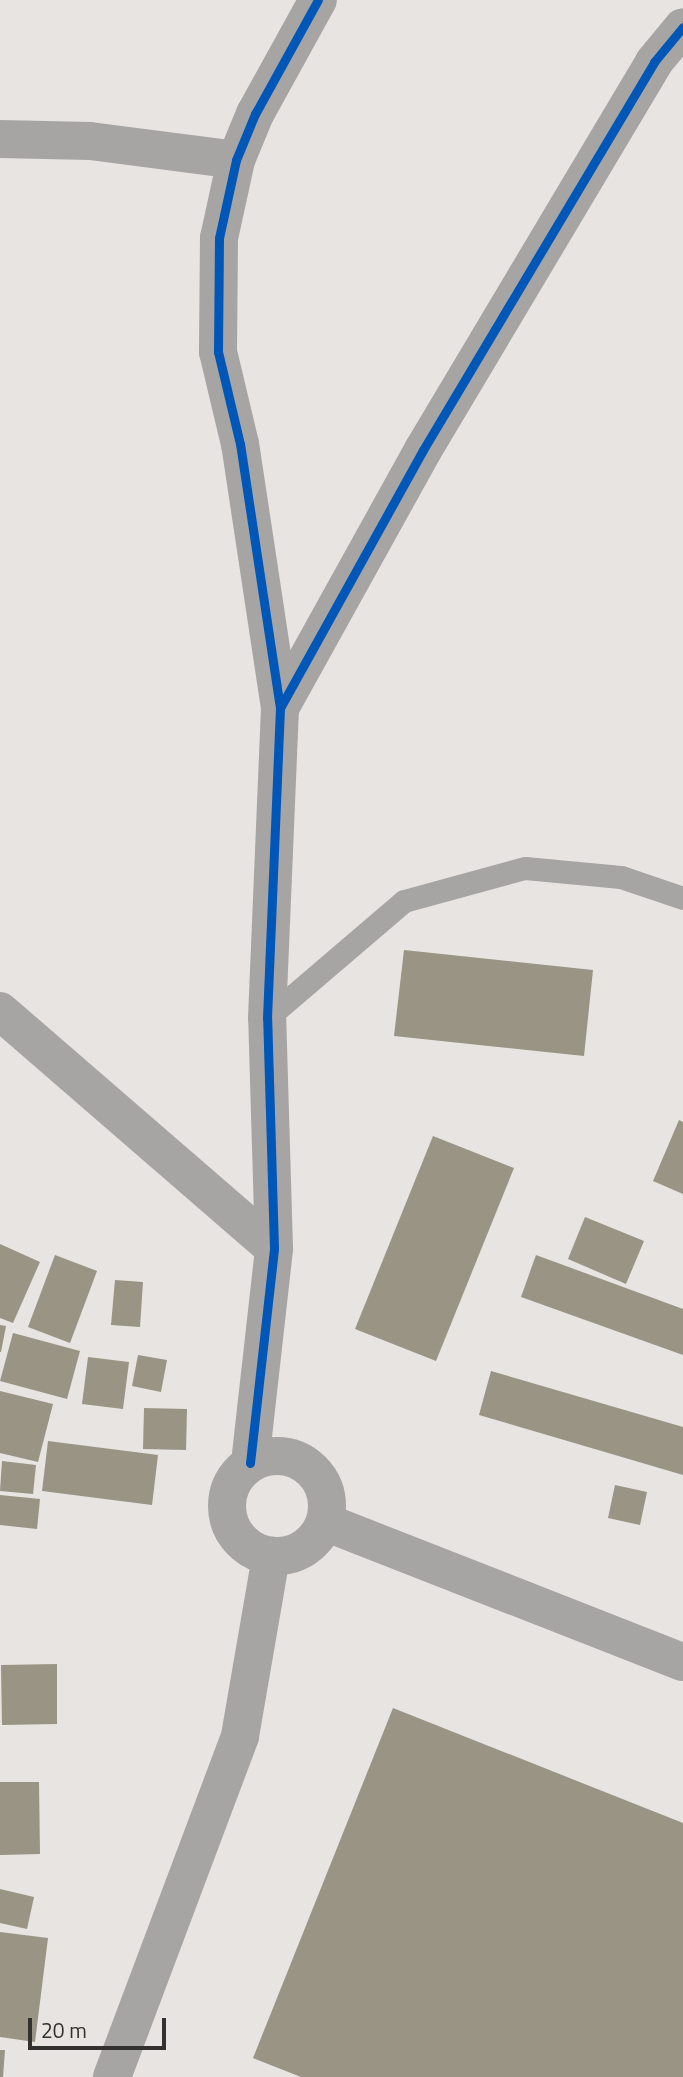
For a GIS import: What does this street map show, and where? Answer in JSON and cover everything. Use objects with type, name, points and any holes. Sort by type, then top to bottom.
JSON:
[{"type":"street","points":[[250,1463],[274,1248],[267,1018],[280,708],[240,444],[218,352],[219,238],[236,160],[261,103],[318,0]]},
{"type":"street","points":[[280,708],[423,450],[653,62],[683,26]]},
{"type":"street","points":[[0,139],[89,141],[236,160]]},
{"type":"street","points":[[0,1011],[274,1248]]},
{"type":"street","points":[[279,1455],[308,1466],[326,1491],[325,1522],[304,1548],[271,1556],[251,1549],[236,1536],[227,1517],[227,1497],[235,1477],[250,1463],[279,1455]]},
{"type":"street","points":[[325,1522],[683,1662]]},
{"type":"street","points":[[112,2077],[240,1737],[271,1556]]},
{"type":"lane","points":[[267,1018],[404,901],[525,868],[621,877],[683,898]]},
{"type":"building","points":[[404,950],[593,970],[584,1056],[394,1036]]},
{"type":"building","points":[[679,1120],[683,1122],[683,1194],[653,1181]]},
{"type":"building","points":[[433,1136],[514,1168],[436,1361],[355,1329]]},
{"type":"building","points":[[585,1217],[644,1241],[626,1284],[568,1259]]},
{"type":"building","points":[[0,1244],[40,1262],[13,1323],[0,1318]]},
{"type":"building","points":[[55,1255],[97,1271],[70,1343],[28,1327]]},
{"type":"building","points":[[536,1255],[683,1309],[683,1355],[521,1297]]},
{"type":"building","points":[[115,1280],[143,1282],[140,1327],[111,1325]]},
{"type":"building","points":[[0,1325],[6,1326],[1,1352],[0,1352]]},
{"type":"building","points":[[13,1333],[80,1351],[67,1399],[0,1381]]},
{"type":"building","points":[[138,1355],[167,1360],[161,1392],[132,1386]]},
{"type":"building","points":[[88,1357],[129,1362],[123,1409],[82,1404]]},
{"type":"building","points":[[491,1371],[683,1427],[683,1475],[479,1415]]},
{"type":"building","points":[[0,1391],[53,1404],[38,1462],[0,1453]]},
{"type":"building","points":[[144,1408],[187,1409],[186,1450],[143,1449]]},
{"type":"building","points":[[48,1441],[158,1455],[152,1505],[42,1491]]},
{"type":"building","points":[[2,1461],[36,1465],[33,1494],[0,1491]]},
{"type":"building","points":[[615,1485],[647,1492],[640,1525],[608,1518]]},
{"type":"building","points":[[0,1495],[40,1499],[37,1529],[0,1525]]},
{"type":"building","points":[[57,1664],[57,1724],[2,1725],[1,1665]]},
{"type":"building","points":[[393,1708],[683,1823],[683,2077],[301,2077],[253,2058]]},
{"type":"building","points":[[0,1782],[39,1782],[40,1854],[0,1855]]},
{"type":"building","points":[[0,1889],[34,1897],[27,1929],[0,1923]]},
{"type":"building","points":[[0,1932],[48,1938],[35,2042],[0,2037]]},
{"type":"building","points":[[0,2050],[5,2050],[3,2077],[0,2077]]},
{"type":"cycle path","points":[[250,1463],[274,1248],[267,1018],[280,708],[240,444],[218,352],[219,238],[236,160],[255,114],[318,0]]},
{"type":"cycle path","points":[[280,708],[423,450],[654,62],[683,27]]}]
